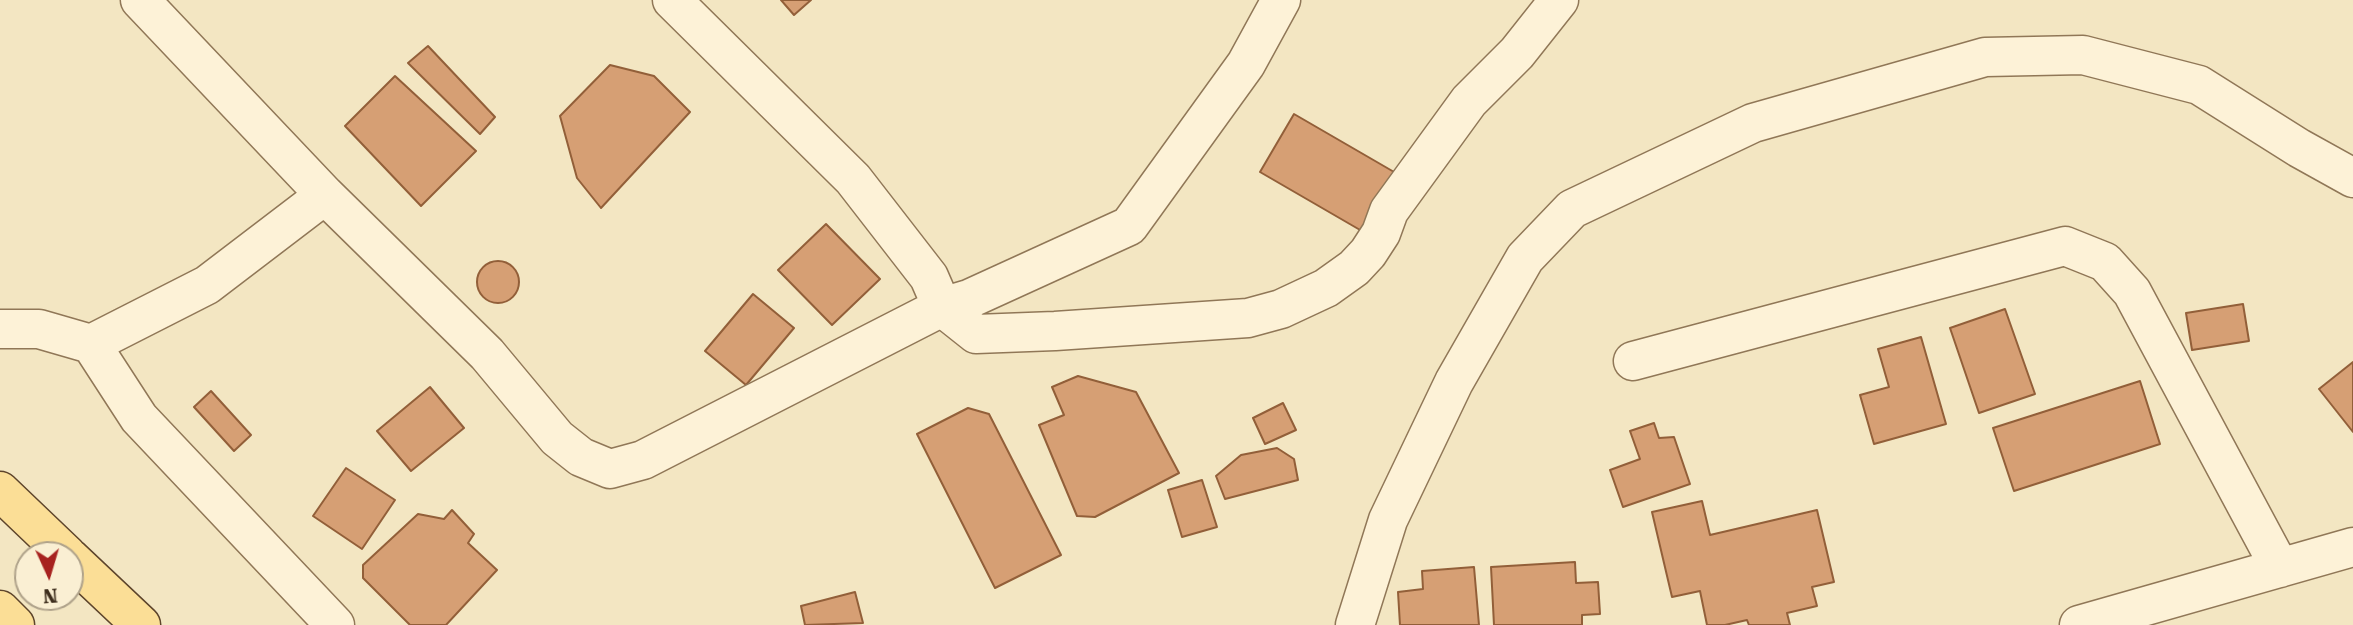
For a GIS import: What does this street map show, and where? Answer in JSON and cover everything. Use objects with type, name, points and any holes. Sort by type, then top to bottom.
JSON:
[{"type":"main road","points":[[0,491],[53,541]]},
{"type":"main road","points":[[84,570],[141,625]]},
{"type":"main road","points":[[0,610],[15,625]]},
{"type":"street","points":[[140,0],[325,195],[486,354],[557,438],[581,457],[610,469],[643,460],[943,307],[969,299],[1129,226],[1246,64],[1281,0]]},
{"type":"street","points":[[672,0],[852,179],[929,277],[943,307],[976,334],[1248,318],[1282,309],[1326,288],[1354,268],[1368,253],[1381,233],[1389,211],[1468,101],[1517,53],[1559,0]]},
{"type":"street","points":[[1355,625],[1388,520],[1454,382],[1525,258],[1572,209],[1753,123],[1985,57],[2083,55],[2199,85],[2299,148],[2353,178]]},
{"type":"street","points":[[91,344],[207,285],[325,195]]},
{"type":"street","points":[[1633,361],[2065,246],[2105,262],[2132,292],[2280,568]]},
{"type":"street","points":[[0,328],[39,329],[91,344],[139,418],[335,625]]},
{"type":"street","points":[[2079,625],[2353,547]]},
{"type":"building","points":[[781,0],[811,0],[794,15]]},
{"type":"building","points":[[428,46],[495,117],[480,134],[408,63]]},
{"type":"building","points":[[610,65],[654,76],[690,112],[601,208],[577,178],[560,116]]},
{"type":"building","points":[[395,76],[476,151],[421,206],[345,126]]},
{"type":"building","points":[[1294,114],[1401,176],[1367,234],[1260,172]]},
{"type":"building","points":[[826,224],[880,279],[832,325],[778,270]]},
{"type":"building","points":[[498,261],[513,267],[519,282],[513,297],[498,303],[483,297],[477,282],[483,267]]},
{"type":"building","points":[[753,294],[794,328],[746,385],[705,351]]},
{"type":"building","points":[[2243,304],[2249,341],[2192,350],[2186,313]]},
{"type":"building","points":[[2005,309],[2035,394],[1979,413],[1950,328]]},
{"type":"building","points":[[1921,337],[1946,424],[1874,444],[1860,395],[1889,387],[1878,349]]},
{"type":"building","points":[[2353,362],[2353,432],[2319,389]]},
{"type":"building","points":[[1078,376],[1136,392],[1179,473],[1095,517],[1077,516],[1039,425],[1064,415],[1052,387]]},
{"type":"building","points":[[2140,381],[2160,444],[2014,491],[1993,428]]},
{"type":"building","points":[[430,387],[464,428],[411,471],[377,431]]},
{"type":"building","points":[[211,391],[251,435],[234,451],[194,407]]},
{"type":"building","points":[[1283,403],[1296,430],[1265,444],[1253,418]]},
{"type":"building","points":[[968,408],[989,414],[1061,555],[995,588],[917,434]]},
{"type":"building","points":[[1654,423],[1659,438],[1674,437],[1690,484],[1623,507],[1610,470],[1640,459],[1630,431]]},
{"type":"building","points":[[1277,448],[1294,459],[1298,480],[1225,499],[1216,476],[1241,455]]},
{"type":"building","points":[[346,468],[395,500],[362,549],[313,516]]},
{"type":"building","points":[[1202,480],[1217,527],[1182,537],[1168,490]]},
{"type":"building","points":[[1702,501],[1710,535],[1817,510],[1834,582],[1812,587],[1817,606],[1787,613],[1790,625],[1749,625],[1747,620],[1725,625],[1707,625],[1700,591],[1672,597],[1652,512]]},
{"type":"building","points":[[452,510],[474,534],[468,543],[497,570],[446,625],[410,625],[363,578],[363,565],[418,514],[444,519]]},
{"type":"building","points":[[1575,562],[1576,583],[1598,582],[1600,614],[1582,615],[1582,625],[1494,625],[1491,567]]},
{"type":"building","points":[[1474,567],[1479,625],[1400,625],[1398,592],[1423,589],[1422,571]]},
{"type":"building","points":[[855,592],[863,623],[805,625],[801,606]]}]
